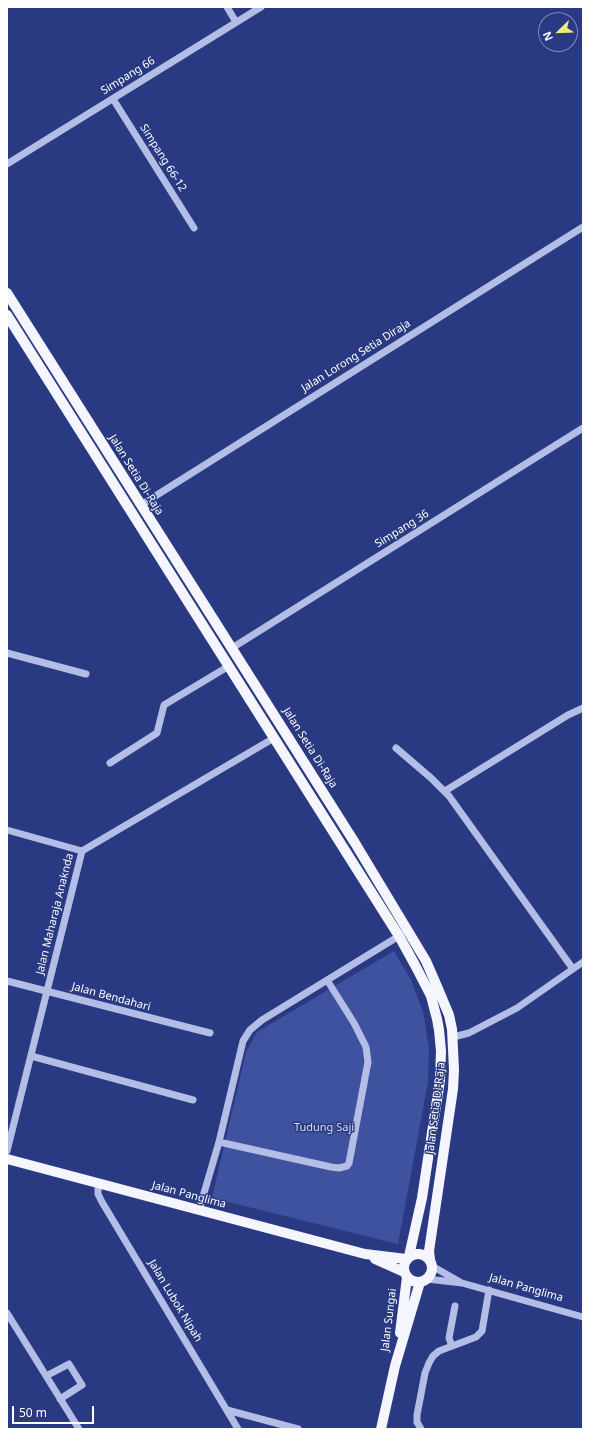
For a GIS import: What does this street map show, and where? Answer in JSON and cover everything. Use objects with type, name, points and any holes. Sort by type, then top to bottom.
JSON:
[{"type":"main road","name":"Jalan Setia Di-Raja","points":[[7,293],[355,843],[426,961],[449,1015],[453,1037],[454,1059],[453,1089],[429,1251],[431,1262]]},
{"type":"main road","name":"Jalan Setia Di-Raja","points":[[7,315],[399,936],[431,996],[437,1019],[441,1051],[440,1080],[431,1148],[422,1198],[408,1258]]},
{"type":"main road","name":"Jalan Panglima","points":[[7,1159],[366,1254],[408,1258]]},
{"type":"main road","points":[[416,1253],[424,1254],[431,1262],[431,1273],[423,1281],[413,1281],[405,1274],[404,1263],[408,1258],[416,1253]]},
{"type":"main road","name":"Jalan Panglima","points":[[366,1254],[405,1274]]},
{"type":"main road","name":"Jalan Sungai","points":[[395,1366],[405,1274]]},
{"type":"main road","name":"Jalan Sungai","points":[[381,1429],[395,1366],[423,1281]]},
{"type":"street","points":[[227,7],[236,22]]},
{"type":"street","name":"Simpang 66","points":[[7,164],[261,7]]},
{"type":"street","name":"Simpang 66-12","points":[[113,99],[194,228]]},
{"type":"street","name":"Jalan Lorong Setia Diraja","points":[[141,505],[583,227]]},
{"type":"street","name":"Simpang 36","points":[[232,648],[583,428]]},
{"type":"street","points":[[7,653],[86,674]]},
{"type":"street","points":[[110,763],[157,733],[164,706],[229,666]]},
{"type":"street","points":[[445,791],[583,708]]},
{"type":"street","name":"Jalan Maharaja Anaknda","points":[[7,1151],[82,851],[274,738]]},
{"type":"street","points":[[396,748],[445,791],[574,969]]},
{"type":"street","points":[[7,830],[82,851]]},
{"type":"street","points":[[199,1210],[219,1142],[243,1040],[250,1030],[262,1020],[399,936]]},
{"type":"street","points":[[453,1037],[469,1033],[517,1008],[583,962]]},
{"type":"street","points":[[219,1142],[331,1167],[339,1168],[346,1166],[349,1163],[368,1062],[366,1047],[354,1023],[327,980]]},
{"type":"street","name":"Jalan Bendahari","points":[[7,981],[210,1033]]},
{"type":"street","points":[[31,1056],[193,1100]]},
{"type":"street","name":"Jalan Lubok Nipah","points":[[98,1184],[98,1194],[102,1202],[238,1429]]},
{"type":"street","name":"Jalan Panglima","points":[[431,1262],[462,1283]]},
{"type":"street","name":"Jalan Panglima","points":[[423,1281],[462,1283],[583,1317]]},
{"type":"street","points":[[421,1429],[417,1422],[416,1415],[427,1368],[433,1356],[439,1351],[476,1337],[482,1331],[489,1290]]},
{"type":"street","points":[[452,1346],[448,1338],[455,1306]]},
{"type":"street","points":[[7,1313],[79,1429]]},
{"type":"street","points":[[46,1376],[69,1364],[82,1385],[60,1399]]},
{"type":"street","points":[[227,1410],[298,1429]]},
{"type":"green space","name":"Tudung Saji","points":[[394,951],[411,980],[423,1011],[429,1048],[428,1082],[398,1244],[212,1198],[246,1052],[257,1032]]}]
